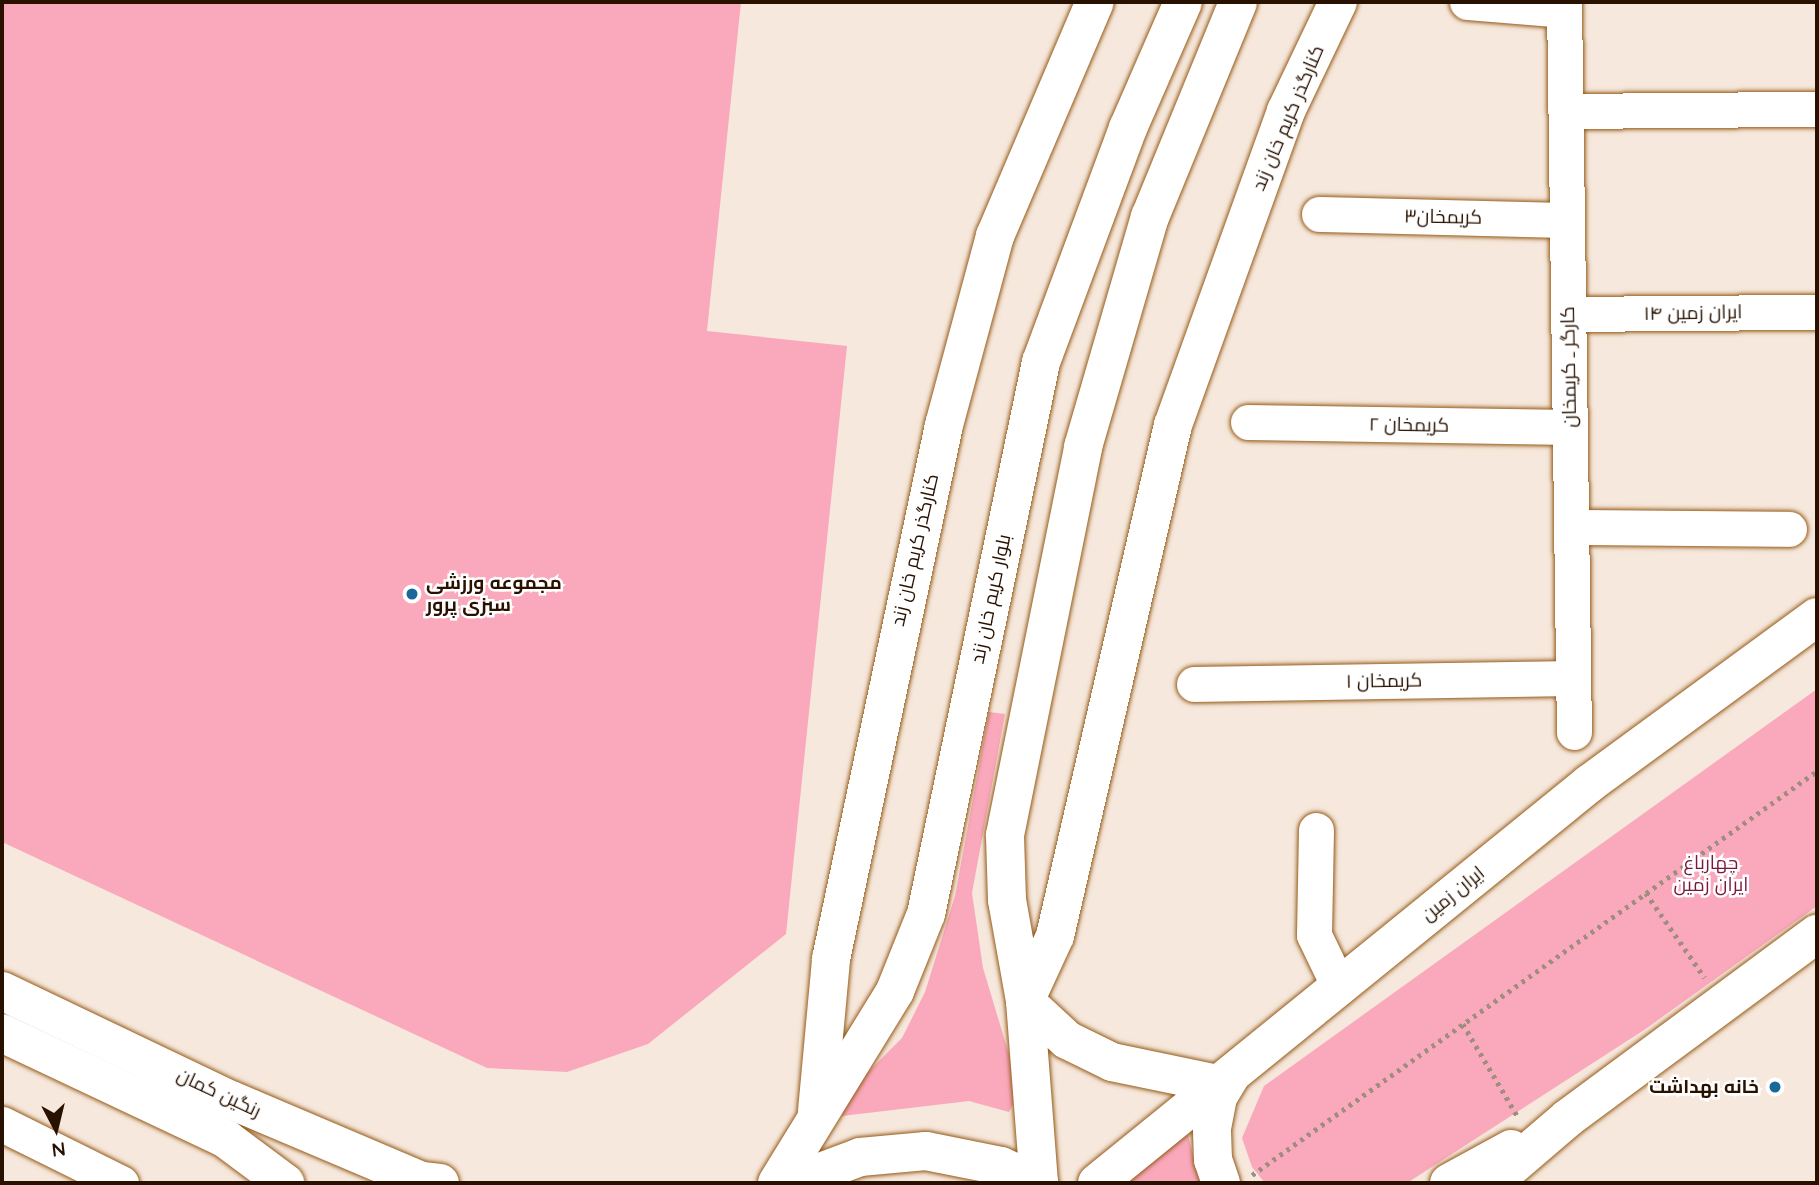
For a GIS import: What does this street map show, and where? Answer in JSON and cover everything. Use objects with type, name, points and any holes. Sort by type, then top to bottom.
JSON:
[{"type":"main road","name":"کنارگذر کریم خان زند","points":[[816,1120],[831,959],[944,425],[995,236],[1032,142],[1095,2]]},
{"type":"main road","name":"بلوار کریم خان زند","points":[[777,1183],[895,991],[926,914],[1041,362],[1128,128],[1183,2]]},
{"type":"main road","points":[[791,1183],[860,1157],[926,1151],[1001,1166],[1039,1183],[1024,1001],[1007,900],[1005,835],[1083,447],[1150,217],[1238,2]]},
{"type":"main road","name":"کنارگذر کریم خان زند","points":[[1024,1001],[1055,936],[1173,425],[1286,111],[1338,2]]},
{"type":"main road","name":"ایران زمین","points":[[1097,1183],[1590,783],[1817,617]]},
{"type":"main road","points":[[1492,1183],[1568,1118],[1817,934]]},
{"type":"main road","name":"رنگین کمان","points":[[2,991],[231,1100],[422,1181],[440,1183]]},
{"type":"main road","points":[[1024,1001],[1067,1040],[1112,1062],[1225,1079],[1218,1097],[1212,1128],[1213,1160],[1221,1183]]},
{"type":"main road","name":"رنگین کمان","points":[[2,1033],[226,1139],[285,1183]]},
{"type":"main road","points":[[1449,1183],[1568,1118]]},
{"type":"street","points":[[1467,2],[1564,6]]},
{"type":"street","name":"کارگر ـ کریمخان","points":[[1564,6],[1574,732]]},
{"type":"street","points":[[1566,111],[1817,109]]},
{"type":"street","name":"کریمخان۳","points":[[1319,215],[1567,220]]},
{"type":"street","name":"ایران زمین ۱۴","points":[[1569,314],[1817,312]]},
{"type":"street","name":"کریمخان ۲","points":[[1248,422],[1570,427]]},
{"type":"street","points":[[1571,527],[1789,529]]},
{"type":"street","name":"کریمخان ۱","points":[[1194,684],[1573,678]]},
{"type":"street","points":[[1316,830],[1314,936],[1339,987]]},
{"type":"street","points":[[2,1124],[121,1183]]},
{"type":"path","points":[[1240,1183],[1817,771]]},
{"type":"path","points":[[1646,893],[1723,1004]]},
{"type":"path","points":[[1463,1024],[1531,1138]]},
{"type":"green space","name":"مجموعه ورزشی سبزی پرور","points":[[2,2],[741,2],[707,331],[847,346],[786,934],[648,1044],[567,1072],[487,1068],[2,842]]},
{"type":"green space","name":"چهارباغ ایران زمین","points":[[1817,689],[1817,906],[1644,1030],[1407,1183],[1265,1183],[1252,1167],[1242,1138],[1264,1086]]},
{"type":"green space","points":[[989,712],[1005,714],[972,893],[983,968],[1020,1091],[1009,1112],[969,1101],[842,1116],[846,1094],[902,1038],[925,992],[955,896]]},
{"type":"green space","points":[[1187,1131],[1200,1183],[1122,1183]]},
{"type":"place","name":"مجموعه ورزشی سبزی پرور","points":[[412,594]]},
{"type":"place","name":"خانه بهداشت","points":[[1775,1087]]}]
